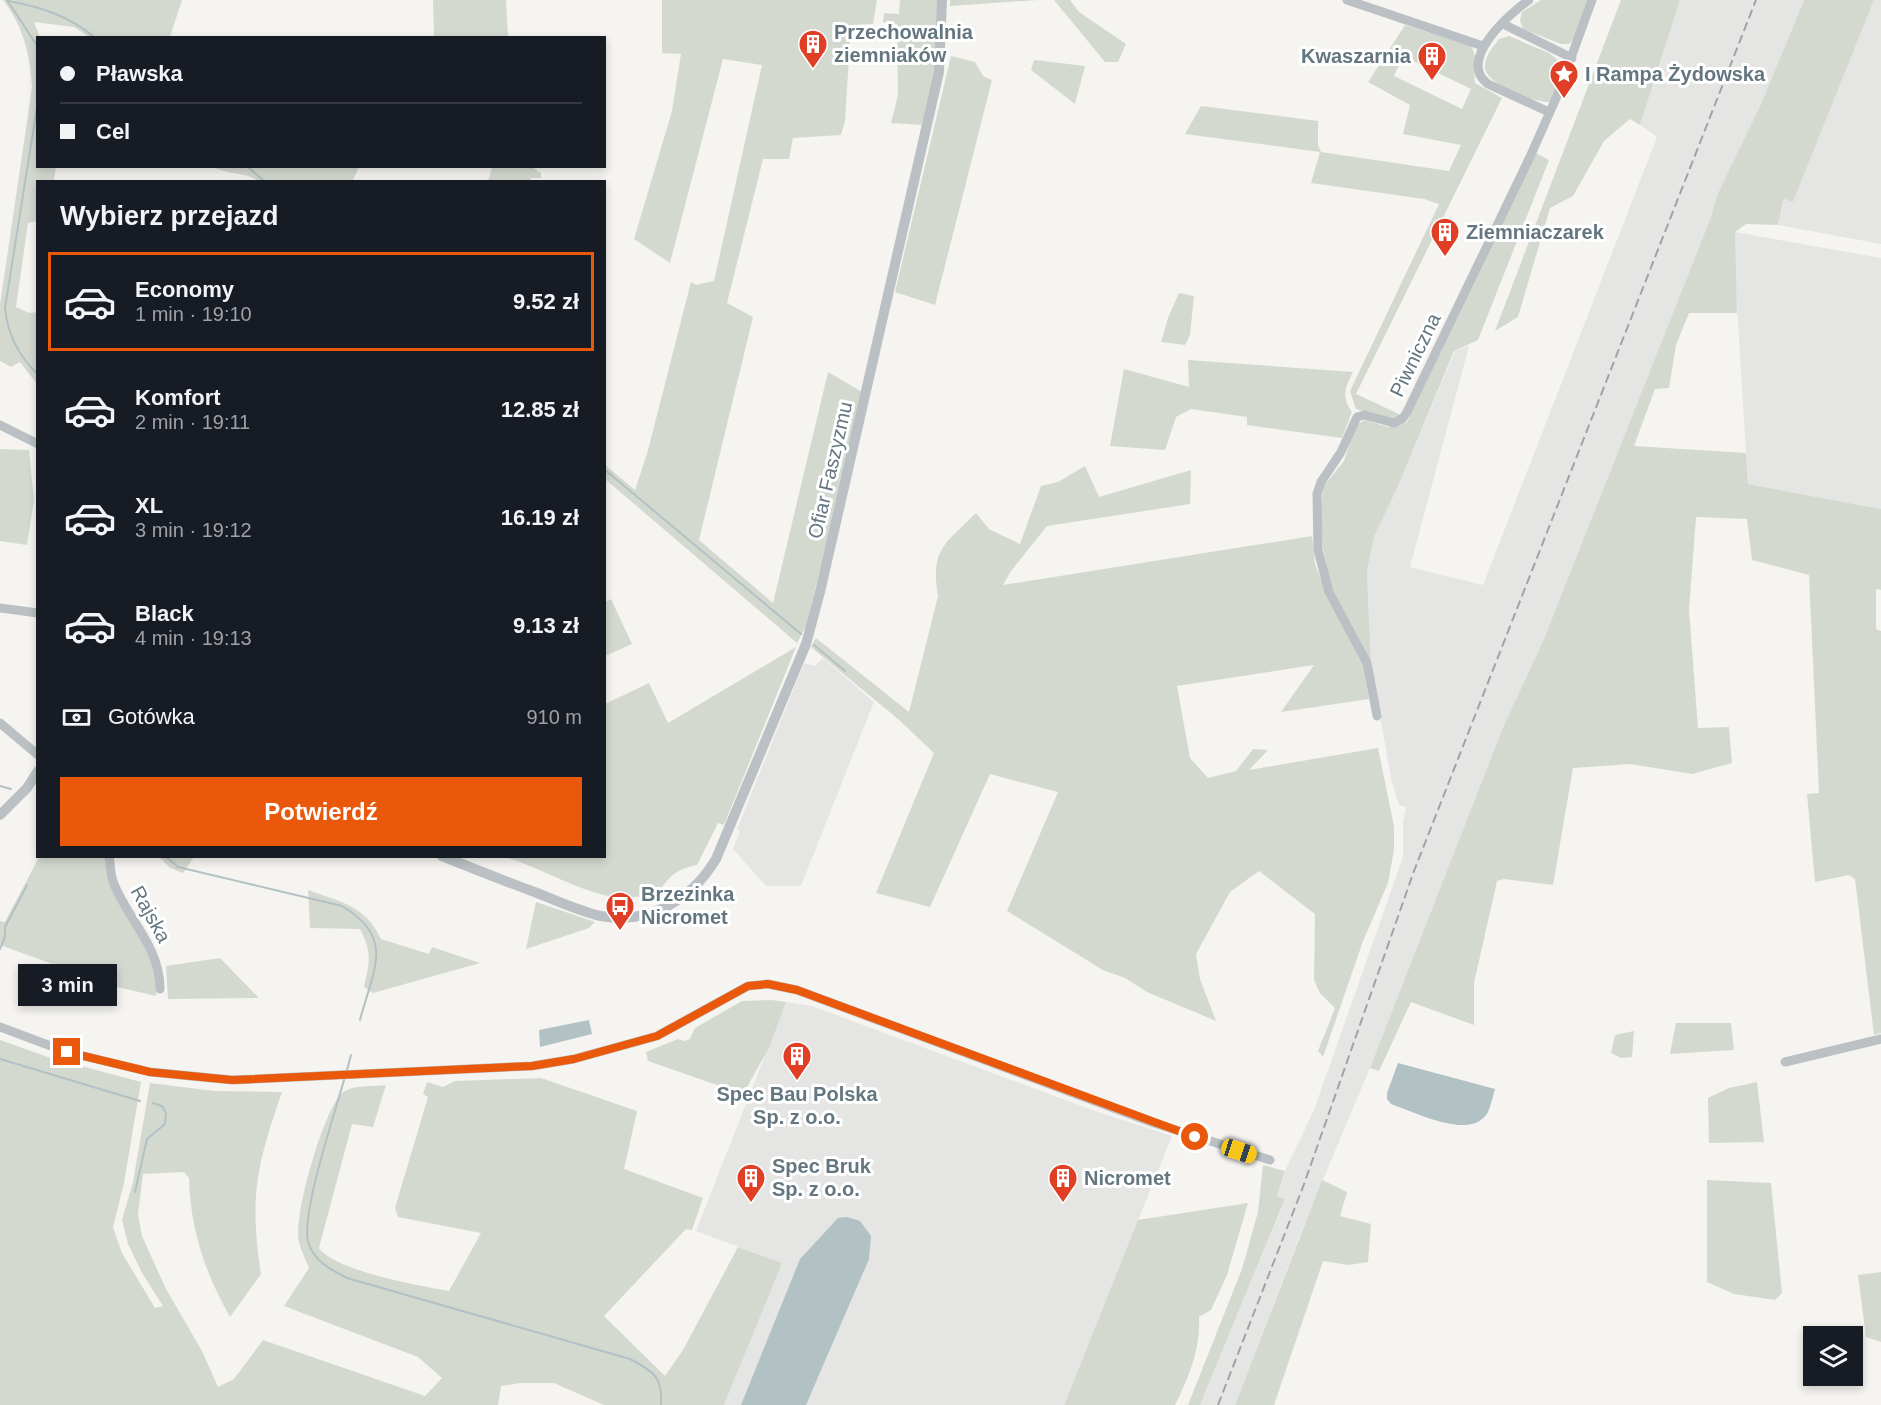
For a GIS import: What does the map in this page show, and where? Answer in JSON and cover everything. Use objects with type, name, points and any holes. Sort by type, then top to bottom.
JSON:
[{"type":"street","name":"Ofiar Faszyzmu","points":[[447,858],[588,912],[628,917],[661,910],[691,892],[705,877],[716,859],[806,644],[939,72],[942,0]]},
{"type":"street","points":[[1347,0],[1483,46]]},
{"type":"street","points":[[1528,0],[1483,46],[1478,64],[1483,81],[1550,112]]},
{"type":"street","name":"Piwniczna","points":[[1377,716],[1366,663],[1338,610],[1322,571],[1316,521],[1317,494],[1321,482],[1341,452],[1357,417],[1364,415],[1389,423],[1403,418],[1550,112],[1592,0]]},
{"type":"street","points":[[1503,24],[1572,58]]},
{"type":"street","points":[[0,425],[36,443]]},
{"type":"street","points":[[0,608],[36,613]]},
{"type":"street","points":[[0,723],[36,753]]},
{"type":"street","points":[[0,815],[14,804],[36,776]]},
{"type":"street","name":"Rajska","points":[[109,858],[115,886],[134,916],[158,963],[160,989]]},
{"type":"street","points":[[0,1028],[67,1052],[150,1072],[232,1080],[532,1066],[574,1059],[657,1036],[748,986],[768,984],[797,990],[1151,1122],[1270,1160]]},
{"type":"street","points":[[1785,1062],[1881,1039]]},
{"type":"shaded area","points":[[3,0],[182,0],[170,36],[88,36],[74,27],[34,22],[40,36],[36,36],[36,168],[56,168],[54,180],[36,180],[36,221],[28,223],[16,307],[29,313],[36,312],[36,383],[20,362],[11,367],[0,361],[0,305],[32,87],[24,41]]},
{"type":"shaded area","points":[[433,0],[506,0],[508,36],[434,36]]},
{"type":"shaded area","points":[[662,0],[877,0],[873,24],[851,25],[845,121],[841,135],[793,138],[789,159],[763,159],[727,303],[753,317],[699,540],[773,603],[828,372],[864,393],[806,626],[797,643],[606,480],[606,466],[635,490],[647,454],[691,282],[696,285],[714,281],[762,65],[723,59],[670,263],[634,239],[672,111],[681,54],[662,53]]},
{"type":"shaded area","points":[[900,0],[939,0],[935,75],[922,125],[891,123],[898,95],[897,24],[883,22],[884,13],[899,14]]},
{"type":"shaded area","points":[[950,0],[1038,0],[950,6]]},
{"type":"shaded area","points":[[1054,0],[1070,0],[1079,12],[1126,44],[1118,62],[1105,62]]},
{"type":"shaded area","points":[[1541,0],[1590,0],[1577,35],[1569,44],[1561,44],[1523,29],[1520,21],[1522,12]]},
{"type":"shaded area","points":[[1621,0],[1680,0],[1640,125],[1630,119],[1604,141],[1573,196],[1550,208],[1518,317],[1495,331]]},
{"type":"shaded area","points":[[1680,0],[1804,0],[1761,104],[1717,195],[1711,217],[1572,570],[1544,639],[1504,725],[1400,996],[1302,1230],[1235,1405],[1200,1405],[1285,1200],[1277,1196],[1286,1169],[1314,1110],[1403,857],[1403,821],[1406,807],[1399,805],[1391,779],[1371,662],[1367,571],[1374,537],[1455,351],[1469,346],[1410,567],[1483,585],[1657,137],[1640,125]]},
{"type":"shaded area","points":[[1804,0],[1874,0],[1793,202],[1784,199],[1778,225],[1746,224],[1735,232],[1737,313],[1689,313],[1676,345],[1669,388],[1655,389],[1634,446],[1746,453],[1748,484],[1881,509],[1881,590],[1876,589],[1876,629],[1881,631],[1881,1033],[1874,1035],[1855,879],[1849,875],[1815,882],[1807,794],[1819,793],[1809,575],[1752,560],[1747,519],[1696,517],[1689,610],[1698,728],[1729,727],[1732,763],[1692,774],[1630,764],[1573,768],[1553,885],[1504,879],[1497,881],[1474,983],[1474,1025],[1411,1002],[1379,1071],[1370,1068],[1504,725],[1544,639],[1711,217],[1717,195],[1761,104]]},
{"type":"shaded area","points":[[1874,0],[1881,0],[1881,244],[1778,225],[1785,199],[1793,202]]},
{"type":"shaded area","points":[[1405,25],[1471,46],[1475,59],[1475,83],[1502,98],[1356,394],[1401,415],[1391,419],[1356,409],[1350,391],[1439,204],[1424,199],[1311,183],[1320,152],[1185,134],[1201,106],[1318,121],[1318,145],[1321,152],[1449,171],[1461,145],[1403,134],[1410,105],[1368,82]],"holes":[[[1403,56],[1471,89],[1462,109],[1394,76]]]},
{"type":"shaded area","points":[[1509,36],[1549,53],[1563,64],[1553,98],[1549,102],[1512,91],[1488,74],[1485,64],[1489,52],[1499,39]]},
{"type":"shaded area","points":[[951,56],[975,62],[983,76],[992,80],[935,305],[895,292]]},
{"type":"shaded area","points":[[1034,60],[1085,66],[1075,104],[1031,70]]},
{"type":"shaded area","points":[[1536,153],[1549,160],[1478,340],[1454,351],[1399,484],[1374,537],[1367,571],[1371,662],[1331,587],[1320,520],[1323,487],[1344,461],[1356,425],[1365,420],[1388,427],[1407,422]]},
{"type":"shaded area","points":[[217,168],[359,168],[353,180],[256,180]]},
{"type":"shaded area","points":[[492,168],[534,168],[541,173],[541,178],[531,178],[530,180],[488,180]]},
{"type":"shaded area","points":[[1735,232],[1881,258],[1881,509],[1748,484],[1735,272]]},
{"type":"shaded area","points":[[1179,293],[1194,296],[1190,335],[1185,345],[1161,342]]},
{"type":"shaded area","points":[[1188,360],[1353,372],[1345,392],[1346,402],[1352,412],[1342,438],[1247,425],[1247,417],[1191,409],[1176,417],[1165,450],[1110,446],[1124,369],[1189,387]]},
{"type":"shaded area","points":[[0,449],[29,450],[34,500],[27,545],[0,541]]},
{"type":"shaded area","points":[[1085,466],[1099,497],[1191,470],[1190,504],[1047,526],[1011,571],[1003,585],[1312,536],[1315,564],[1331,604],[1363,662],[1369,699],[1281,712],[1314,665],[1177,686],[1190,758],[1208,778],[1236,771],[1253,749],[1268,750],[1249,770],[1378,748],[1394,826],[1394,850],[1388,883],[1363,941],[1323,1057],[1318,1051],[1335,1008],[1320,993],[1314,980],[1315,914],[1259,871],[1230,892],[1196,954],[1200,979],[1216,1021],[1147,992],[1125,978],[1103,970],[1007,911],[1058,792],[990,774],[930,907],[876,893],[934,753],[898,719],[811,647],[816,638],[909,712],[938,596],[936,568],[942,548],[976,513],[989,529],[1020,544],[1041,486],[1058,482]]},
{"type":"shaded area","points":[[611,599],[632,644],[606,656],[606,602]]},
{"type":"shaded area","points":[[796,647],[724,825],[718,823],[697,865],[673,875],[657,895],[624,898],[600,894],[508,858],[606,858],[606,704],[649,683],[668,723]]},
{"type":"shaded area","points":[[823,658],[874,702],[801,886],[766,886],[733,849],[740,831],[737,829],[804,663],[815,666]]},
{"type":"shaded area","points":[[38,858],[106,858],[157,975],[156,996],[113,986],[0,945],[0,921],[5,922]]},
{"type":"shaded area","points":[[160,858],[193,858],[183,873],[170,868]]},
{"type":"shaded area","points":[[308,890],[342,902],[360,912],[375,928],[381,939],[429,954],[432,947],[480,963],[373,993],[364,987],[369,957],[367,944],[360,929],[310,928]]},
{"type":"shaded area","points":[[536,902],[595,922],[589,928],[526,949]]},
{"type":"shaded area","points":[[220,958],[259,998],[168,999],[166,966]]},
{"type":"shaded area","points":[[742,1001],[786,1002],[769,1048],[743,1094],[648,1061],[646,1052],[678,1039],[685,1041],[690,1039],[695,1028]]},
{"type":"shaded area","points":[[786,1002],[812,1006],[1095,1111],[1172,1136],[1064,1405],[724,1405],[781,1263],[696,1231]]},
{"type":"shaded area","points":[[589,1020],[592,1034],[540,1047],[539,1030]]},
{"type":"shaded area","points":[[1676,1023],[1731,1023],[1734,1050],[1670,1054]]},
{"type":"shaded area","points":[[1634,1031],[1632,1057],[1621,1058],[1611,1053],[1615,1035]]},
{"type":"shaded area","points":[[0,1040],[48,1057],[141,1082],[124,1183],[113,1227],[122,1253],[155,1308],[163,1306],[142,1273],[128,1244],[122,1220],[133,1182],[150,1083],[214,1091],[282,1092],[266,1140],[258,1181],[256,1223],[261,1274],[230,1317],[206,1267],[192,1215],[189,1178],[184,1172],[143,1174],[138,1214],[142,1236],[166,1289],[202,1351],[218,1387],[234,1379],[263,1340],[425,1396],[442,1378],[418,1357],[284,1306],[309,1268],[299,1242],[298,1229],[305,1189],[318,1142],[326,1121],[341,1094],[356,1087],[386,1085],[373,1127],[352,1124],[319,1248],[342,1264],[379,1276],[449,1291],[481,1233],[398,1217],[395,1208],[428,1097],[423,1094],[427,1082],[443,1087],[455,1081],[541,1078],[637,1111],[624,1169],[703,1198],[692,1230],[686,1229],[604,1316],[665,1376],[683,1350],[738,1247],[782,1263],[724,1405],[604,1405],[554,1383],[520,1383],[501,1386],[498,1405],[0,1405]]},
{"type":"shaded area","points":[[1398,1063],[1495,1089],[1488,1112],[1480,1121],[1469,1125],[1457,1125],[1428,1118],[1391,1104],[1387,1099],[1387,1093]]},
{"type":"shaded area","points":[[1757,1082],[1764,1142],[1709,1143],[1708,1098],[1729,1088]]},
{"type":"shaded area","points":[[1263,1165],[1285,1171],[1277,1196],[1285,1199],[1200,1405],[1188,1405],[1242,1269],[1258,1212]]},
{"type":"shaded area","points":[[1322,1180],[1347,1192],[1340,1216],[1371,1224],[1368,1262],[1349,1265],[1323,1261],[1274,1405],[1235,1405]]},
{"type":"shaded area","points":[[1707,1180],[1771,1183],[1782,1293],[1775,1300],[1734,1294],[1707,1282]]},
{"type":"shaded area","points":[[1248,1203],[1227,1275],[1211,1310],[1199,1317],[1198,1340],[1193,1362],[1175,1405],[1064,1405],[1138,1220]]},
{"type":"shaded area","points":[[847,1217],[860,1221],[871,1236],[869,1259],[806,1405],[741,1405],[800,1259],[838,1218]]},
{"type":"shaded area","points":[[1881,1272],[1881,1342],[1866,1337],[1858,1275]]},
{"type":"waterway","points":[[7,0],[36,44]]},
{"type":"waterway","points":[[8,1],[32,6],[65,18],[92,36]]},
{"type":"waterway","points":[[36,114],[5,308],[15,344],[36,373]]},
{"type":"waterway","points":[[249,168],[263,180]]},
{"type":"waterway","points":[[606,471],[801,634]]},
{"type":"waterway","points":[[814,645],[845,671]]},
{"type":"waterway","points":[[0,786],[11,789]]},
{"type":"waterway","points":[[167,858],[178,867],[342,906],[359,918],[369,930],[375,943],[376,956],[360,1020]]},
{"type":"waterway","points":[[0,949],[5,937],[5,927],[27,885]]},
{"type":"waterway","points":[[347,1070],[351,1055]]},
{"type":"waterway","points":[[0,1059],[140,1101]]},
{"type":"waterway","points":[[344,1080],[309,1209],[308,1242],[314,1255],[329,1268],[347,1278],[630,1359],[645,1367],[655,1376],[660,1388],[661,1405]]},
{"type":"waterway","points":[[135,1192],[147,1139],[165,1124],[166,1113],[162,1106],[153,1103]]},
{"type":"railway","points":[[1218,1405],[1303,1187],[1414,871],[1756,0]]},
{"type":"place","name":"Przechowalnia ziemniaków","points":[[813,70]]},
{"type":"place","name":"Kwaszarnia","points":[[1432,82]]},
{"type":"place","name":"I Rampa Żydowska","points":[[1564,100]]},
{"type":"place","name":"Ziemniaczarek","points":[[1445,258]]},
{"type":"place","name":"Brzezinka Nicromet","points":[[620,932]]},
{"type":"place","name":"Spec Bau Polska Sp. z o.o.","points":[[797,1082]]},
{"type":"place","name":"Spec Bruk Sp. z o.o.","points":[[751,1204]]},
{"type":"place","name":"Nicromet","points":[[1063,1204]]},
{"type":"route","points":[[67,1052],[150,1072],[232,1080],[532,1066],[574,1059],[657,1036],[722,998],[748,986],[768,984],[797,990],[1032,1079],[1195,1137]]}]
